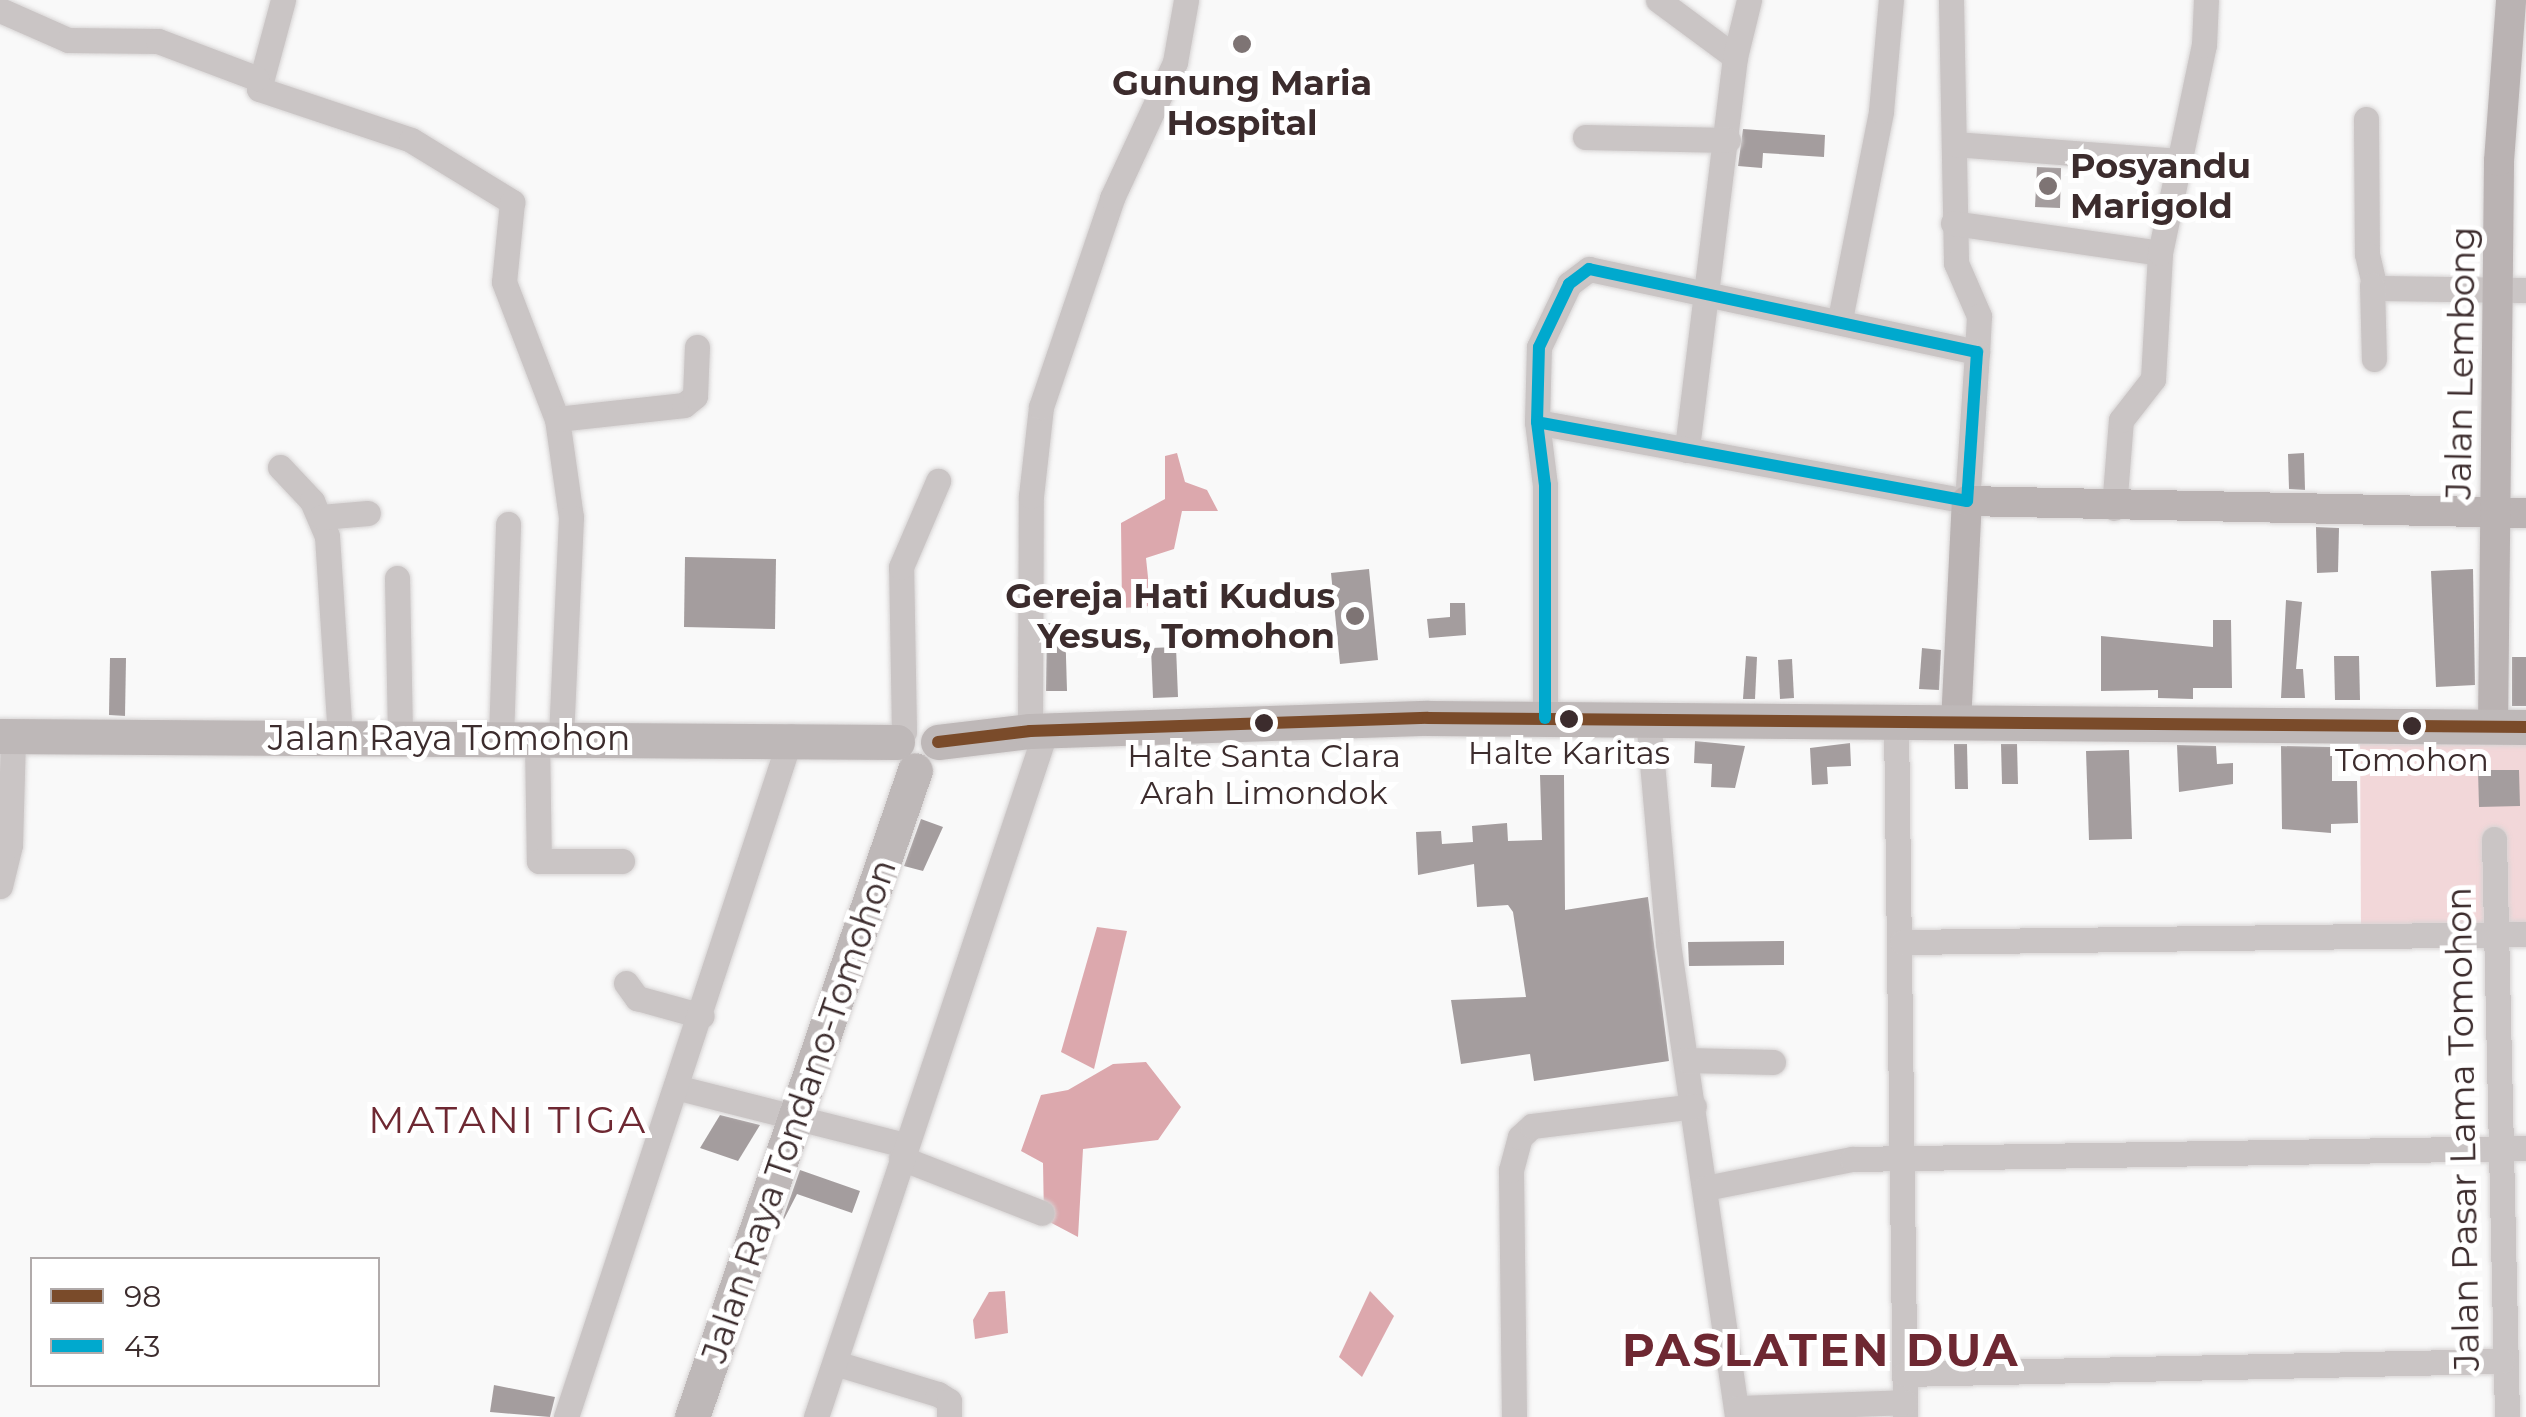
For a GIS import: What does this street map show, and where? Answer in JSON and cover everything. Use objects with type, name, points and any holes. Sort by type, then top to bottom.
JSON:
[{"type":"highway","points":[[905,748],[932,764],[938,742],[1038,730],[1545,718],[2510,727]]},
{"type":"highway","name":"Jalan Raya Tomohon","points":[[6,736],[549,740],[792,736],[905,748]]},
{"type":"highway","name":"Jalan Raya Tondano-Tomohon","points":[[692,1417],[906,806],[905,748]]},
{"type":"main road","name":"Jalan Lembong","points":[[2510,0],[2514,290],[2510,727]]},
{"type":"main road","points":[[1956,723],[1967,502],[2114,508],[2512,513]]},
{"type":"street","points":[[256,78],[283,0]]},
{"type":"street","points":[[816,1417],[1038,730],[1031,496],[1041,406],[1118,183],[1175,62],[1186,0]]},
{"type":"street","points":[[1658,0],[1735,56]]},
{"type":"street","points":[[1687,450],[1710,291],[1735,56],[1749,0]]},
{"type":"street","points":[[1840,318],[1882,111],[1891,0]]},
{"type":"street","points":[[1538,422],[1967,502],[1979,316],[1960,282],[1953,223],[1951,0]]},
{"type":"street","points":[[2114,508],[2121,420],[2153,378],[2160,252],[2180,161],[2206,0]]},
{"type":"street","points":[[0,10],[68,40],[158,41],[256,78],[273,97],[411,140],[506,193],[513,214],[504,282],[557,419],[571,518],[537,858],[622,860]]},
{"type":"street","points":[[2366,119],[2374,359]]},
{"type":"street","points":[[1584,138],[1728,140]]},
{"type":"street","points":[[1954,144],[2180,161]]},
{"type":"street","points":[[1953,223],[2160,252]]},
{"type":"street","points":[[1545,718],[1546,502],[1538,422],[1539,347],[1581,273],[1710,291],[1977,352]]},
{"type":"street","points":[[2372,285],[2382,294],[2514,290]]},
{"type":"street","points":[[557,419],[684,405],[695,396],[697,348]]},
{"type":"street","points":[[280,467],[321,517],[340,737]]},
{"type":"street","points":[[905,748],[901,568],[938,482]]},
{"type":"street","points":[[321,517],[368,514]]},
{"type":"street","points":[[501,738],[508,524]]},
{"type":"street","points":[[397,578],[400,738]]},
{"type":"street","points":[[1648,718],[1665,914],[1737,1412],[1905,1410],[1902,942],[1896,721]]},
{"type":"street","points":[[0,886],[10,845],[6,736]]},
{"type":"street","points":[[566,1417],[679,1088],[792,736]]},
{"type":"street","name":"Jalan Pasar Lama Tomohon","points":[[2494,838],[2496,1148],[2510,1371],[2507,1417]]},
{"type":"street","points":[[1665,914],[1692,912]]},
{"type":"street","points":[[1902,942],[2526,934]]},
{"type":"street","points":[[626,982],[637,998],[702,1016]]},
{"type":"street","points":[[1686,1060],[1773,1062]]},
{"type":"street","points":[[679,1088],[798,1114],[903,1151],[1042,1213]]},
{"type":"street","points":[[1514,1417],[1511,1170],[1520,1137],[1532,1126],[1694,1106]]},
{"type":"street","points":[[1705,1188],[1834,1160],[2526,1148]]},
{"type":"street","points":[[835,1363],[938,1394],[949,1401],[950,1417]]},
{"type":"street","points":[[1904,1374],[2510,1371]]},
{"type":"shaded area","points":[[1177,453],[1185,482],[1207,490],[1218,511],[1182,511],[1174,549],[1146,558],[1151,606],[1122,608],[1121,523],[1165,499],[1165,456]]},
{"type":"shaded area","points":[[2526,726],[2526,934],[2361,935],[2360,728]]},
{"type":"shaded area","points":[[1097,927],[1127,931],[1094,1069],[1061,1052]]},
{"type":"shaded area","points":[[1146,1062],[1181,1107],[1158,1140],[1083,1149],[1078,1237],[1044,1219],[1043,1163],[1021,1151],[1041,1095],[1068,1090],[1113,1064]]},
{"type":"shaded area","points":[[1005,1291],[1008,1333],[975,1339],[973,1320],[989,1292]]},
{"type":"shaded area","points":[[1370,1291],[1394,1316],[1362,1377],[1339,1357]]},
{"type":"building","points":[[1743,129],[1825,135],[1824,157],[1763,153],[1762,168],[1738,166]]},
{"type":"building","name":"Posyandu Marigold","points":[[2037,167],[2061,168],[2060,208],[2035,207]]},
{"type":"building","points":[[2304,453],[2305,490],[2289,489],[2288,454]]},
{"type":"building","points":[[2316,527],[2339,528],[2338,572],[2317,573]]},
{"type":"building","points":[[685,557],[776,559],[775,629],[684,627]]},
{"type":"building","name":"Gereja Hati Kudus Yesus, Tomohon","points":[[1369,569],[1378,660],[1340,664],[1331,573]]},
{"type":"building","points":[[2473,569],[2475,685],[2436,687],[2431,571]]},
{"type":"building","points":[[2286,600],[2302,602],[2296,669],[2303,669],[2305,698],[2281,698]]},
{"type":"building","points":[[1450,603],[1465,603],[1466,635],[1429,638],[1427,619],[1450,617]]},
{"type":"building","points":[[2213,620],[2231,620],[2232,688],[2193,688],[2193,699],[2158,698],[2158,690],[2101,691],[2101,636],[2213,647]]},
{"type":"building","points":[[1047,623],[1065,623],[1067,691],[1046,691]]},
{"type":"building","points":[[1176,647],[1178,697],[1153,698],[1151,648]]},
{"type":"building","points":[[1922,648],[1941,650],[1939,690],[1919,689]]},
{"type":"building","points":[[1746,656],[1757,657],[1755,699],[1743,699]]},
{"type":"building","points":[[2334,656],[2359,656],[2360,700],[2335,700]]},
{"type":"building","points":[[2512,657],[2526,657],[2526,706],[2512,706]]},
{"type":"building","points":[[110,658],[126,658],[125,716],[109,715]]},
{"type":"building","points":[[1792,659],[1794,698],[1780,699],[1778,660]]},
{"type":"building","points":[[1695,741],[1745,746],[1735,788],[1711,787],[1712,764],[1694,763]]},
{"type":"building","points":[[1850,743],[1851,766],[1827,767],[1828,784],[1812,785],[1810,748]]},
{"type":"building","points":[[1954,744],[1967,744],[1968,789],[1955,789]]},
{"type":"building","points":[[2001,744],[2017,744],[2018,784],[2002,784]]},
{"type":"building","points":[[2177,745],[2216,746],[2217,764],[2233,763],[2233,784],[2179,792]]},
{"type":"building","points":[[2281,746],[2332,747],[2332,781],[2357,781],[2358,823],[2331,824],[2331,833],[2282,829]]},
{"type":"building","points":[[2129,750],[2132,839],[2089,840],[2086,751]]},
{"type":"building","points":[[2478,770],[2519,770],[2520,806],[2479,807]]},
{"type":"building","points":[[1540,775],[1564,775],[1565,910],[1648,897],[1669,1061],[1534,1081],[1530,1054],[1461,1064],[1451,1000],[1526,997],[1513,912],[1508,905],[1477,907],[1474,864],[1418,875],[1416,832],[1441,831],[1442,844],[1473,842],[1472,826],[1507,823],[1508,841],[1542,840]]},
{"type":"building","points":[[921,819],[943,827],[923,871],[904,866]]},
{"type":"building","points":[[1784,941],[1784,965],[1689,966],[1688,942]]},
{"type":"building","points":[[720,1115],[760,1125],[738,1161],[700,1148]]},
{"type":"building","points":[[800,1170],[860,1191],[852,1213],[797,1194],[780,1227]]},
{"type":"building","points":[[494,1385],[555,1397],[550,1417],[490,1412]]},
{"type":"transit line","name":"43","points":[[1537,422],[1539,347],[1569,284],[1589,269],[1977,352],[1967,501],[1537,422],[1545,485],[1545,718]]},
{"type":"transit line","name":"98","points":[[938,742],[1030,731],[1428,718],[2526,727]]},
{"type":"place","name":"Gunung Maria Hospital","points":[[1242,44]]},
{"type":"place","name":"Posyandu Marigold","points":[[2048,186]]},
{"type":"place","name":"Gereja Hati Kudus Yesus, Tomohon","points":[[1355,616]]},
{"type":"place","name":"Halte Karitas","points":[[1569,719]]},
{"type":"place","name":"Halte Santa Clara Arah Limondok","points":[[1264,723]]},
{"type":"place","name":"Tomohon","points":[[2412,726]]},
{"type":"district","name":"MATANI TIGA","points":[[508,1120]]},
{"type":"district","name":"PASLATEN DUA","points":[[1821,1350]]}]
